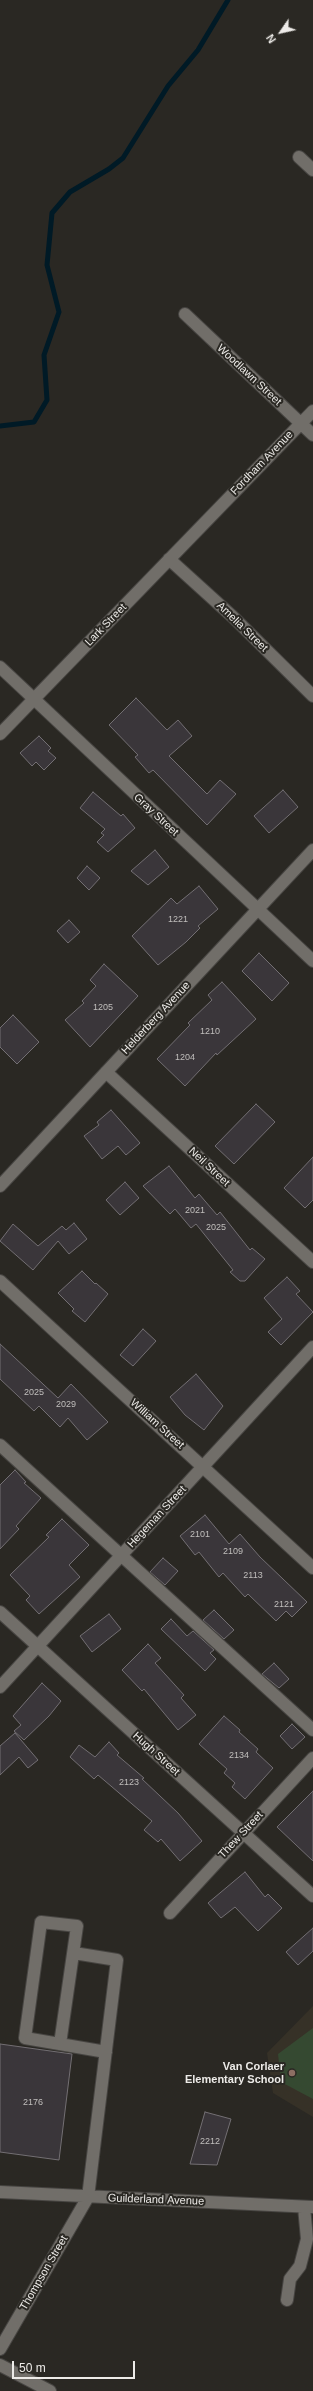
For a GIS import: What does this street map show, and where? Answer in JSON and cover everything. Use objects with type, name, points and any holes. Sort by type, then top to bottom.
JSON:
[{"type":"street","points":[[299,157],[313,170]]},
{"type":"street","name":"Woodlawn Street","points":[[184,314],[313,436]]},
{"type":"street","name":"Fordham Avenue","points":[[211,515],[313,411]]},
{"type":"street","name":"Lark Street","points":[[0,734],[211,515]]},
{"type":"street","name":"Amelia Street","points":[[169,559],[233,617],[313,696]]},
{"type":"street","name":"Gray Street","points":[[0,667],[256,910],[313,961]]},
{"type":"street","name":"Helderberg Avenue","points":[[0,1186],[313,850]]},
{"type":"street","name":"Neil Street","points":[[106,1072],[313,1262]]},
{"type":"street","name":"William Street","points":[[0,1281],[313,1568]]},
{"type":"street","name":"Hegeman Street","points":[[0,1687],[313,1347]]},
{"type":"street","points":[[0,1445],[121,1557],[313,1730]]},
{"type":"street","name":"Hugh Street","points":[[0,1612],[313,1896]]},
{"type":"street","name":"Thew Street","points":[[170,1913],[313,1758]]},
{"type":"street","points":[[60,2044],[77,1926],[41,1922],[25,2038],[106,2052]]},
{"type":"street","points":[[74,1953],[117,1960],[88,2197]]},
{"type":"street","name":"Guilderland Avenue","points":[[0,2192],[309,2207]]},
{"type":"street","name":"Thompson Street","points":[[0,2349],[88,2197]]},
{"type":"street","points":[[287,2300],[290,2279],[300,2266],[307,2239],[309,2207]]},
{"type":"street","points":[[0,2365],[50,2391]]},
{"type":"shaded area","name":"Van Corlaer Elementary School","points":[[313,2006],[313,2117],[273,2093],[267,2053]]},
{"type":"green space","points":[[313,2028],[313,2099],[281,2082],[278,2054]]},
{"type":"building","points":[[136,698],[167,730],[178,720],[192,736],[169,756],[207,794],[220,780],[236,794],[207,825],[153,770],[149,773],[135,757],[138,755],[109,725]]},
{"type":"building","points":[[39,736],[51,748],[48,751],[56,758],[44,770],[36,762],[32,766],[20,753]]},
{"type":"building","points":[[283,790],[298,807],[269,833],[254,816]]},
{"type":"building","points":[[93,792],[121,816],[123,814],[135,828],[108,852],[97,842],[104,835],[101,833],[105,829],[80,808]]},
{"type":"building","points":[[155,850],[169,867],[148,885],[131,871]]},
{"type":"building","points":[[87,866],[100,878],[89,890],[77,878]]},
{"type":"building","points":[[199,886],[218,909],[198,926],[200,928],[186,942],[158,965],[132,936],[171,898],[177,904]]},
{"type":"building","points":[[69,920],[80,932],[68,943],[57,931]]},
{"type":"building","points":[[259,953],[289,983],[272,1001],[242,971]]},
{"type":"building","points":[[104,964],[138,996],[90,1047],[65,1020],[84,1003],[82,1001],[96,986],[90,980]]},
{"type":"building","points":[[222,982],[256,1019],[217,1055],[216,1053],[185,1086],[157,1059],[190,1025],[188,1023],[212,1000],[208,995]]},
{"type":"building","points":[[13,1015],[39,1042],[17,1064],[0,1047],[0,1028]]},
{"type":"building","points":[[256,1104],[275,1122],[234,1164],[215,1146]]},
{"type":"building","points":[[111,1110],[140,1143],[126,1155],[118,1146],[102,1159],[84,1136],[99,1125],[97,1122]]},
{"type":"building","points":[[313,1157],[313,1200],[305,1208],[284,1188]]},
{"type":"building","points":[[169,1166],[195,1198],[199,1194],[217,1215],[220,1212],[250,1250],[252,1248],[265,1259],[245,1281],[240,1281],[230,1272],[233,1270],[196,1224],[191,1228],[175,1209],[170,1214],[143,1186]]},
{"type":"building","points":[[125,1182],[139,1198],[120,1215],[106,1200]]},
{"type":"building","points":[[74,1223],[87,1239],[69,1254],[58,1241],[33,1270],[0,1241],[13,1224],[38,1246],[62,1226],[66,1230]]},
{"type":"building","points":[[82,1271],[108,1294],[85,1322],[72,1311],[74,1309],[58,1293]]},
{"type":"building","points":[[287,1277],[300,1291],[296,1294],[313,1312],[281,1345],[268,1332],[282,1319],[264,1298]]},
{"type":"building","points":[[143,1329],[156,1341],[133,1366],[120,1355]]},
{"type":"building","points":[[0,1344],[58,1398],[71,1384],[108,1422],[87,1440],[68,1418],[60,1427],[39,1406],[34,1411],[0,1379]]},
{"type":"building","points":[[196,1374],[223,1406],[204,1430],[185,1415],[170,1397]]},
{"type":"building","points":[[15,1470],[26,1482],[24,1483],[41,1498],[16,1526],[19,1529],[0,1549],[0,1485]]},
{"type":"building","points":[[205,1515],[229,1544],[240,1534],[260,1557],[307,1602],[292,1617],[286,1611],[276,1621],[248,1594],[245,1597],[223,1573],[219,1577],[199,1552],[195,1555],[180,1536]]},
{"type":"building","points":[[62,1519],[89,1545],[69,1565],[80,1577],[39,1614],[26,1600],[30,1596],[10,1575],[49,1537],[46,1535]]},
{"type":"building","points":[[163,1558],[178,1571],[165,1585],[150,1572]]},
{"type":"building","points":[[214,1610],[234,1630],[224,1639],[203,1620]]},
{"type":"building","points":[[109,1614],[121,1629],[92,1652],[80,1636]]},
{"type":"building","points":[[171,1619],[187,1636],[193,1631],[214,1650],[210,1653],[216,1659],[205,1671],[161,1629]]},
{"type":"building","points":[[148,1644],[161,1658],[155,1663],[184,1695],[181,1698],[196,1715],[178,1730],[144,1689],[142,1691],[122,1670]]},
{"type":"building","points":[[274,1663],[289,1679],[279,1688],[262,1674]]},
{"type":"building","points":[[42,1683],[61,1701],[49,1716],[24,1740],[14,1731],[21,1725],[13,1716]]},
{"type":"building","points":[[224,1716],[258,1749],[256,1752],[273,1768],[245,1799],[232,1787],[235,1783],[224,1773],[227,1769],[199,1744]]},
{"type":"building","points":[[292,1724],[305,1737],[292,1749],[280,1736]]},
{"type":"building","points":[[15,1733],[38,1760],[28,1768],[19,1757],[0,1775],[0,1746]]},
{"type":"building","points":[[109,1742],[119,1753],[117,1755],[144,1778],[142,1779],[178,1813],[202,1841],[180,1861],[161,1839],[158,1842],[144,1830],[152,1821],[98,1775],[94,1779],[70,1757],[79,1745],[95,1757]]},
{"type":"building","points":[[313,1791],[313,1861],[277,1827]]},
{"type":"building","points":[[245,1872],[265,1897],[268,1894],[282,1908],[258,1931],[235,1907],[221,1918],[208,1903]]},
{"type":"building","points":[[313,1928],[313,1951],[298,1965],[286,1952]]},
{"type":"building","points":[[0,2044],[72,2054],[59,2160],[0,2152]]},
{"type":"building","points":[[205,2112],[231,2119],[217,2165],[190,2164]]},
{"type":"waterway","points":[[0,426],[34,422],[47,400],[44,355],[59,312],[47,265],[52,213],[70,192],[109,169],[123,158],[168,86],[198,50],[228,0]]},
{"type":"place","name":"Van Corlaer Elementary School","points":[[292,2073]]}]
